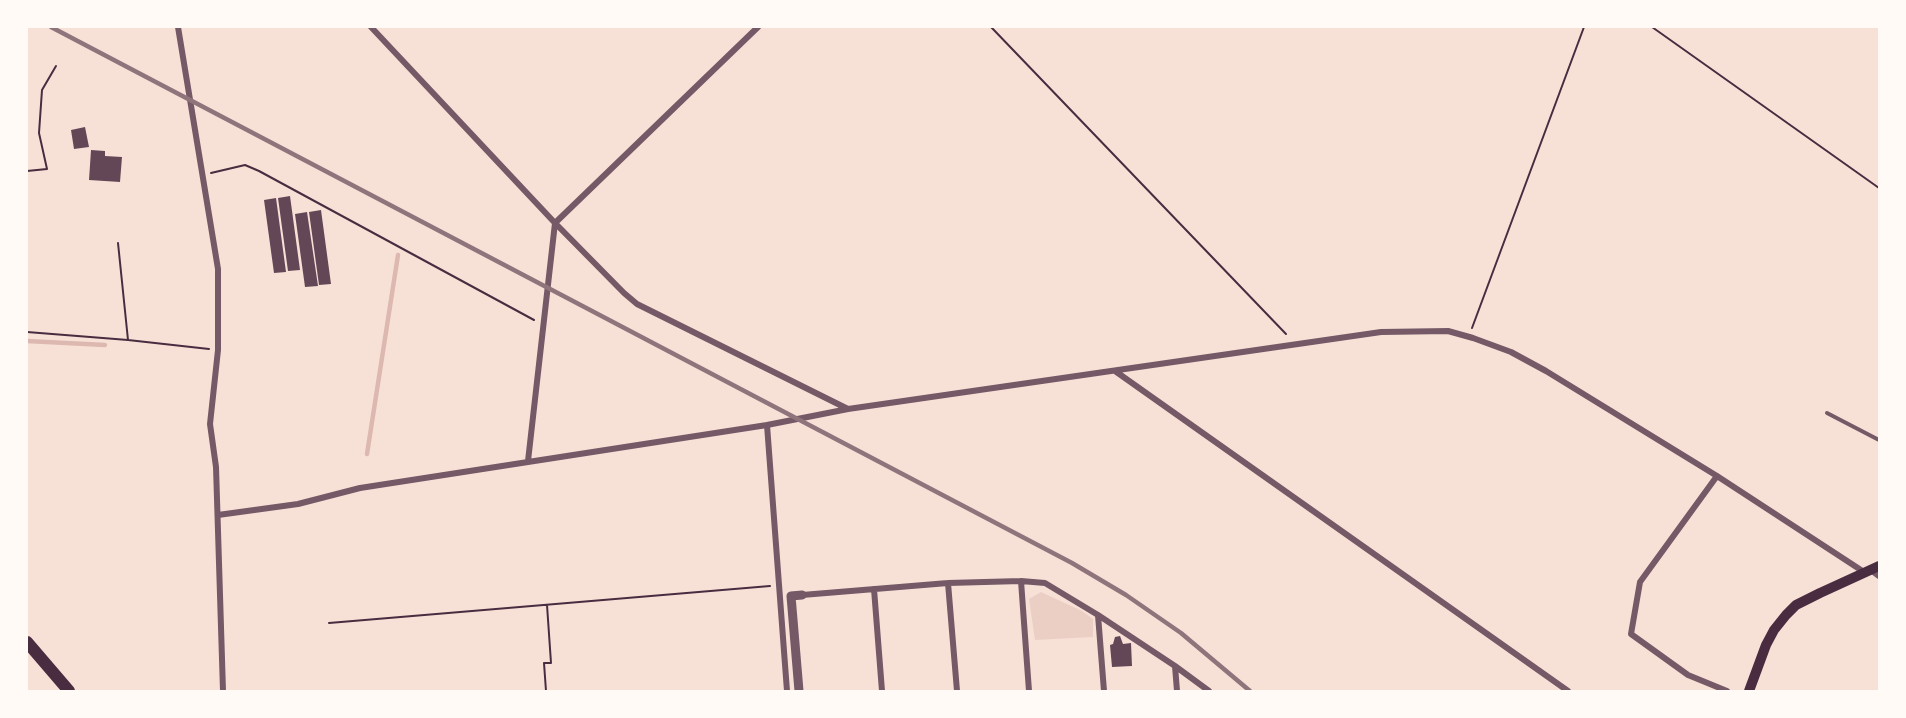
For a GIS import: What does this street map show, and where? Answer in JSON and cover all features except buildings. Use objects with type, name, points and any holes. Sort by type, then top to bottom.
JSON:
[{"type":"highway","points":[[27,642],[69,691]]},
{"type":"main road","points":[[1749,691],[1774,630],[1796,605],[1820,592],[1874,571]]},
{"type":"street","points":[[178,27],[218,270],[218,350],[210,424],[216,467],[223,691]]},
{"type":"street","points":[[371,27],[555,223],[637,304],[848,410]]},
{"type":"street","points":[[528,462],[555,223],[758,27]]},
{"type":"street","points":[[218,515],[298,504],[360,488],[767,425],[848,410],[1381,332],[1419,330],[1448,331],[1469,336],[1511,352],[1546,371],[1716,477],[1874,571]]},
{"type":"street","points":[[1115,371],[1568,691]]},
{"type":"street","points":[[767,425],[787,691]]},
{"type":"street","points":[[1716,477],[1640,582],[1631,634],[1688,675],[1727,691]]},
{"type":"street","points":[[1021,581],[1029,691]]},
{"type":"street","points":[[799,691],[791,596],[948,582],[1021,581],[1045,583],[1098,615],[1209,691]]},
{"type":"street","points":[[948,582],[957,691]]},
{"type":"street","points":[[874,589],[882,691]]},
{"type":"street","points":[[1098,615],[1104,691]]},
{"type":"street","points":[[1175,666],[1177,691]]},
{"type":"lane","points":[[1827,413],[1879,440]]},
{"type":"path","points":[[991,27],[1296,344]]},
{"type":"path","points":[[1469,336],[1584,27]]},
{"type":"path","points":[[1652,27],[1879,188]]},
{"type":"path","points":[[27,171],[47,169],[39,133],[42,90],[56,66]]},
{"type":"path","points":[[202,175],[245,165],[259,171],[543,325]]},
{"type":"path","points":[[118,243],[128,340]]},
{"type":"path","points":[[27,332],[218,350]]},
{"type":"path","points":[[329,623],[778,585]]},
{"type":"path","points":[[546,691],[544,663],[551,663],[547,605]]},
{"type":"shaded area","points":[[1041,592],[1082,611],[1093,619],[1093,637],[1035,640],[1029,599]]},
{"type":"waterway","points":[[367,454],[398,255]]},
{"type":"waterway","points":[[27,341],[105,345]]},
{"type":"railway","points":[[51,27],[1072,563],[1126,595],[1181,633],[1250,691]]}]
